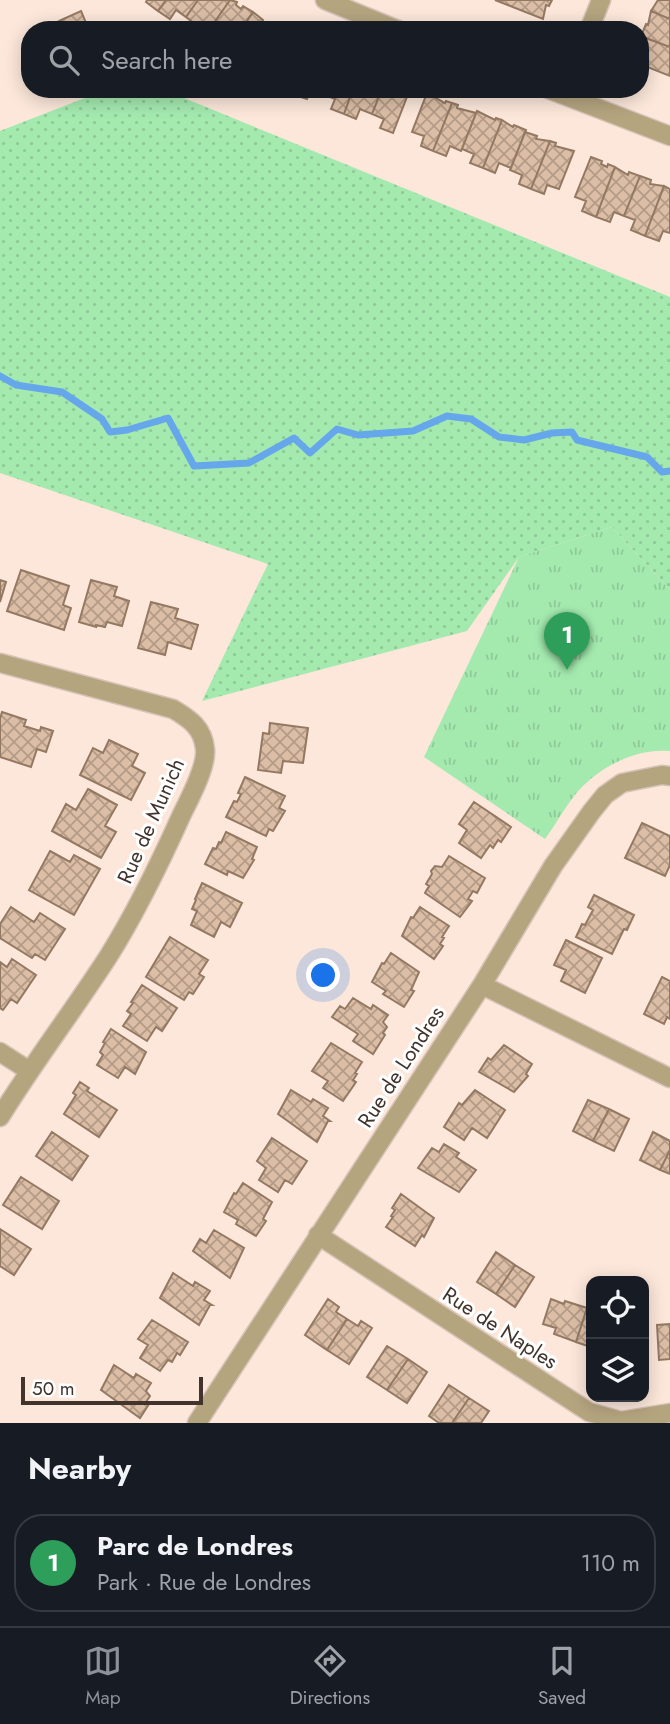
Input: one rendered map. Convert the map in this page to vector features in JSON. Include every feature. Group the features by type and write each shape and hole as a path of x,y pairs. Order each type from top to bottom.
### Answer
{"street":[{"path":"325,0 376,21"},
{"path":"593,21 601,0"},
{"path":"576,98 670,136"},
{"name":"Rue de Munich","path":"0,663 173,709 198,728 205,752 191,796 136,908 108,957 28,1070 0,1117"},
{"name":"Rue de Londres","path":"197,1423 482,985 553,866 605,795 622,783 662,775 670,776"},
{"path":"482,985 670,1078"},
{"path":"0,1052 28,1070"},
{"name":"Rue de Naples","path":"318,1235 589,1412 621,1421 670,1413"}],"green space":[{"path":"85,98 184,98 670,297 670,590 612,527 519,557 467,631 202,701 268,564 0,473 0,131"},
{"path":"612,527 670,590 670,751 633,755 589,780 575,795 545,839 424,757 519,557"}],"building":[{"path":"166,0 158,11 146,2"},
{"path":"166,0 198,0 186,17 176,10 170,19 158,11"},
{"path":"198,0 230,0 215,21 191,21 186,17"},
{"path":"230,0 237,2 236,5 241,9 243,6 253,12 247,21 215,21"},
{"path":"495,0 552,0 549,6 546,5 543,19"},
{"path":"658,0 670,0 670,19 651,11"},
{"path":"81,11 85,21 61,21"},
{"path":"651,11 670,19 670,47 649,39"},
{"path":"253,12 263,20 262,21 247,21"},
{"path":"649,39 670,47 670,76 649,68"},
{"path":"333,98 350,98 344,114 331,109 335,99"},
{"path":"350,98 378,98 372,114 360,109 356,119 344,114"},
{"path":"378,98 407,98 393,133 380,128 384,119 372,114"},
{"path":"425,98 452,103 433,151 421,146 424,136 412,132"},
{"path":"452,103 458,105 457,108 476,113 461,151 450,146 446,156 433,151"},
{"path":"477,111 495,120 502,120 483,168 470,163 474,154 462,149"},
{"path":"502,120 513,127 514,125 526,130 511,168 499,163 495,173 483,168"},
{"path":"525,132 537,136 536,139 550,141 531,189 519,184 522,175 510,170"},
{"path":"550,141 556,143 555,146 574,151 559,189 547,185 544,194 531,189"},
{"path":"591,157 602,161 601,164 607,167 608,164 615,167 596,217 582,211 586,201 575,197"},
{"path":"615,167 628,175 629,172 640,176 624,216 614,212 610,222 596,217"},
{"path":"640,176 651,180 650,184 664,186 645,236 631,230 635,220 624,216"},
{"path":"664,186 670,189 670,233 663,231 659,241 645,236"},
{"path":"21,570 69,586 63,605 71,608 64,630 7,611"},
{"path":"0,580 6,582 0,602"},
{"path":"91,580 117,587 114,596 129,601 122,626 107,622 105,627 96,627 79,622"},
{"path":"151,602 178,609 175,618 198,625 191,649 168,642 165,655 138,648"},
{"path":"2,712 26,720 24,726 40,731 41,727 53,731 46,752 37,749 31,767 0,757"},
{"path":"270,723 308,728 303,763 283,761 281,773 258,770 263,733 269,734"},
{"path":"109,740 138,754 132,766 145,773 131,800 80,775 93,748 103,753"},
{"path":"245,777 285,796 279,808 285,811 273,831 269,829 266,836 226,817 241,794 238,793"},
{"path":"88,789 117,805 105,826 116,832 101,858 52,831 66,804 76,810"},
{"path":"474,802 511,827 501,842 498,840 493,848 490,845 481,858 459,843 467,830 459,824"},
{"path":"642,823 670,836 670,865 665,876 625,858"},
{"path":"226,832 257,847 252,859 254,860 243,878 228,871 227,875 205,864"},
{"path":"50,851 70,862 74,855 100,869 74,915 29,890"},
{"path":"449,856 485,878 477,893 473,891 468,899 472,901 460,917 425,893 431,871 435,866 442,867"},
{"path":"202,883 242,903 230,927 221,922 214,937 191,925 197,911 192,909"},
{"path":"594,895 634,915 612,954 576,937 593,910 588,907"},
{"path":"11,907 34,922 40,913 65,929 45,960 35,954 32,958 0,938 0,924"},
{"path":"420,907 449,926 442,937 444,938 440,944 443,946 434,959 402,936 411,917 413,918"},
{"path":"170,937 208,960 199,974 204,977 193,994 189,992 184,1000 146,977"},
{"path":"566,940 602,958 585,993 561,981 566,970 554,965"},
{"path":"391,953 419,972 411,990 414,991 404,1007 383,994 386,991 372,982"},
{"path":"12,959 36,975 17,1003 11,999 3,1010 0,1008 0,962 7,967"},
{"path":"662,977 670,981 670,1019 667,1017 664,1024 644,1014"},
{"path":"142,985 177,1008 162,1031 156,1027 147,1041 123,1026 131,1014 127,1011 133,1003 131,1002"},
{"path":"353,998 371,1009 373,1005 388,1015 383,1022 387,1027 383,1033 385,1035 373,1054 353,1041 358,1034 332,1017 340,1006 345,1009"},
{"path":"111,1029 146,1052 135,1074 125,1067 118,1078 97,1065 103,1055 100,1052 105,1043 103,1042"},
{"path":"331,1043 362,1062 355,1073 357,1074 353,1080 356,1082 343,1101 323,1088 328,1081 312,1071"},
{"path":"504,1045 532,1064 526,1074 528,1076 514,1092 479,1072 488,1058 491,1060"},
{"path":"80,1082 89,1088 87,1091 117,1110 99,1137 64,1114 76,1095 73,1093"},
{"path":"291,1090 328,1108 323,1116 330,1121 317,1142 278,1114"},
{"path":"475,1090 505,1110 487,1138 472,1128 464,1140 444,1127 459,1103 462,1105"},
{"path":"588,1100 609,1109 593,1141 573,1131"},
{"path":"609,1109 629,1119 614,1151 593,1141"},
{"path":"52,1132 88,1156 72,1180 36,1156"},
{"path":"653,1132 670,1141 670,1150 660,1170 640,1160"},
{"path":"272,1138 307,1161 292,1184 285,1180 278,1192 259,1180 266,1168 257,1161"},
{"path":"444,1144 459,1153 456,1157 476,1170 459,1192 418,1168 432,1148 439,1152"},
{"path":"670,1150 670,1174 660,1170"},
{"path":"21,1177 59,1201 42,1229 3,1205"},
{"path":"243,1183 272,1202 263,1219 266,1221 256,1236 236,1224 238,1220 224,1212"},
{"path":"401,1194 434,1218 424,1237 422,1235 415,1246 386,1227 393,1217 391,1216 395,1210 392,1208"},
{"path":"0,1229 31,1249 14,1275 0,1266"},
{"path":"214,1230 244,1248 230,1278 193,1251 200,1239 206,1243"},
{"path":"496,1252 515,1265 496,1294 477,1282"},
{"path":"515,1265 534,1277 515,1307 496,1294"},
{"path":"173,1273 193,1286 195,1282 210,1291 204,1300 212,1305 199,1325 160,1298"},
{"path":"328,1299 339,1307 336,1312 347,1319 327,1350 305,1335"},
{"path":"551,1299 586,1308 576,1342 554,1334 556,1328 543,1324"},
{"path":"586,1311 586,1345 576,1342"},
{"path":"347,1319 358,1326 361,1321 372,1328 349,1364 327,1350"},
{"path":"152,1320 188,1342 180,1355 177,1353 172,1362 168,1360 160,1371 140,1358 148,1345 138,1339"},
{"path":"670,1324 670,1359 659,1360 657,1325"},
{"path":"387,1346 408,1359 387,1390 367,1377"},
{"path":"408,1359 427,1372 407,1403 387,1390"},
{"path":"114,1365 134,1378 136,1374 151,1383 146,1391 150,1396 146,1402 149,1404 140,1418 101,1390"},
{"path":"449,1385 469,1398 452,1423 439,1423 429,1416"},
{"path":"469,1398 489,1411 481,1423 452,1423"}],"waterway":[{"path":"0,376 16,385 62,392 102,419 110,432 168,418 194,466 249,463 294,438 310,453 337,429 358,435 413,431 447,416 471,419 499,437 524,440 552,433 572,432 577,440 647,457 662,472 670,471"}],"place":[{"name":"Parc de Londres","path":"567,670"}]}
